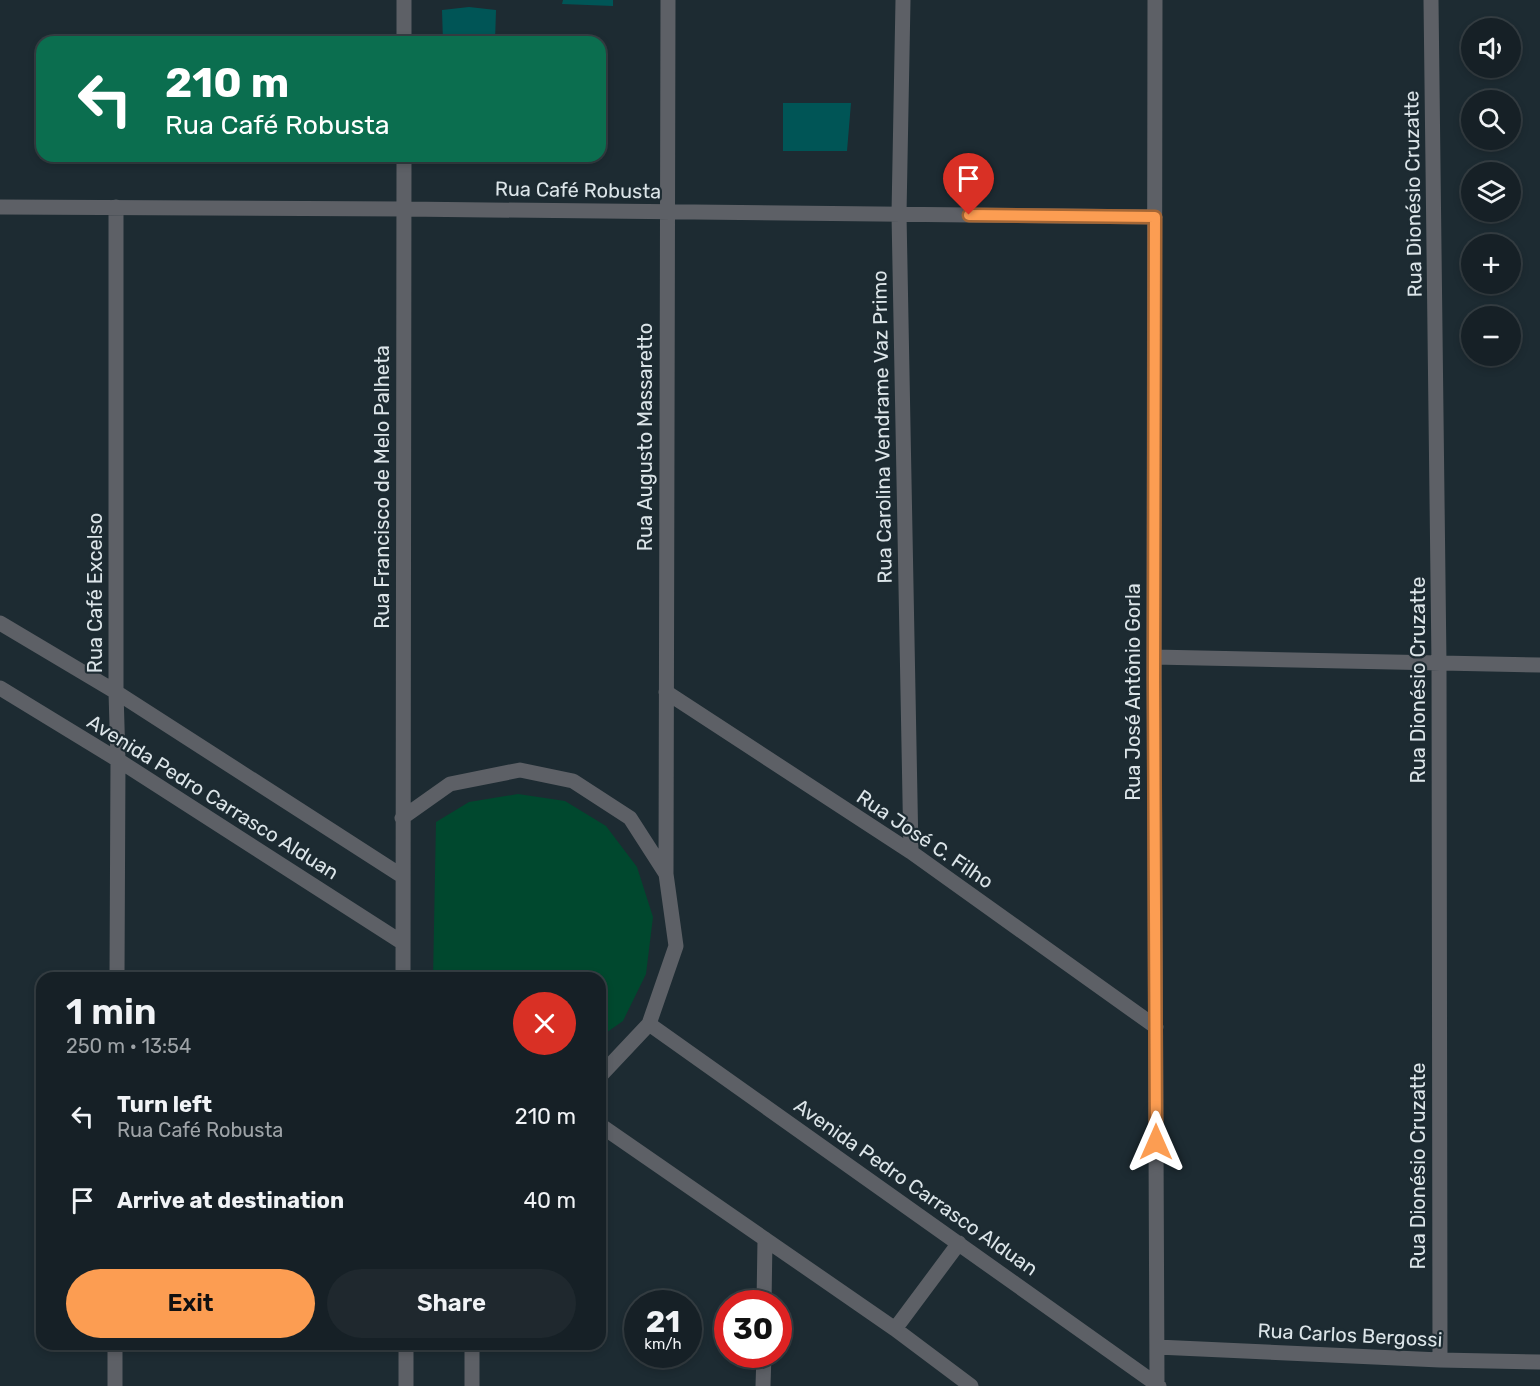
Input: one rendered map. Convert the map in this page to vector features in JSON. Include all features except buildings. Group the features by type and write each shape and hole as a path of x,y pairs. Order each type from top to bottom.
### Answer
{"street":[{"path":"404,0 404,36"},
{"name":"Rua Augusto Massaretto","path":"649,1024 676,946 666,874 668,0"},
{"name":"Rua Carolina Vendrame Vaz Primo","path":"903,0 899,214 911,852"},
{"name":"Rua José Antônio Gorla","path":"1155,0 1154,657 1158,1385"},
{"name":"Rua Dionésio Cruzatte","path":"1431,0 1439,663 1440,1360"},
{"name":"Rua Francisco de Melo Palheta","path":"403,972 404,162"},
{"name":"Rua Café Robusta","path":"0,207 404,208 1155,217"},
{"name":"Rua Café Excelso","path":"116,207 117,972"},
{"name":"Avenida Pedro Carrasco Alduan","path":"0,623 116,692 402,876"},
{"path":"1154,657 1540,665"},
{"name":"Avenida Pedro Carrasco Alduan","path":"0,688 118,760 403,943"},
{"name":"Rua José C. Filho","path":"666,692 911,852 1156,1027"},
{"path":"402,818 450,784 520,770 573,781 630,818 666,874"},
{"path":"606,1070 649,1024"},
{"name":"Avenida Pedro Carrasco Alduan","path":"649,1024 1158,1385"},
{"path":"606,1129 895,1329 971,1386"},
{"path":"764,1290 765,1239"},
{"path":"895,1329 959,1243"},
{"name":"Rua Carlos Bergossi","path":"1157,1347 1440,1360 1540,1362"},
{"path":"115,1386 116,1350"},
{"path":"406,1350 406,1386"},
{"path":"472,1350 472,1386"},
{"path":"764,1368 764,1386"}],"green space":[{"path":"518,794 565,801 606,826 637,867 653,917 646,974 623,1021 606,1033 606,972 433,972 436,822 469,802"}],"route":[{"path":"969,215 1155,217 1156,1142"}]}
